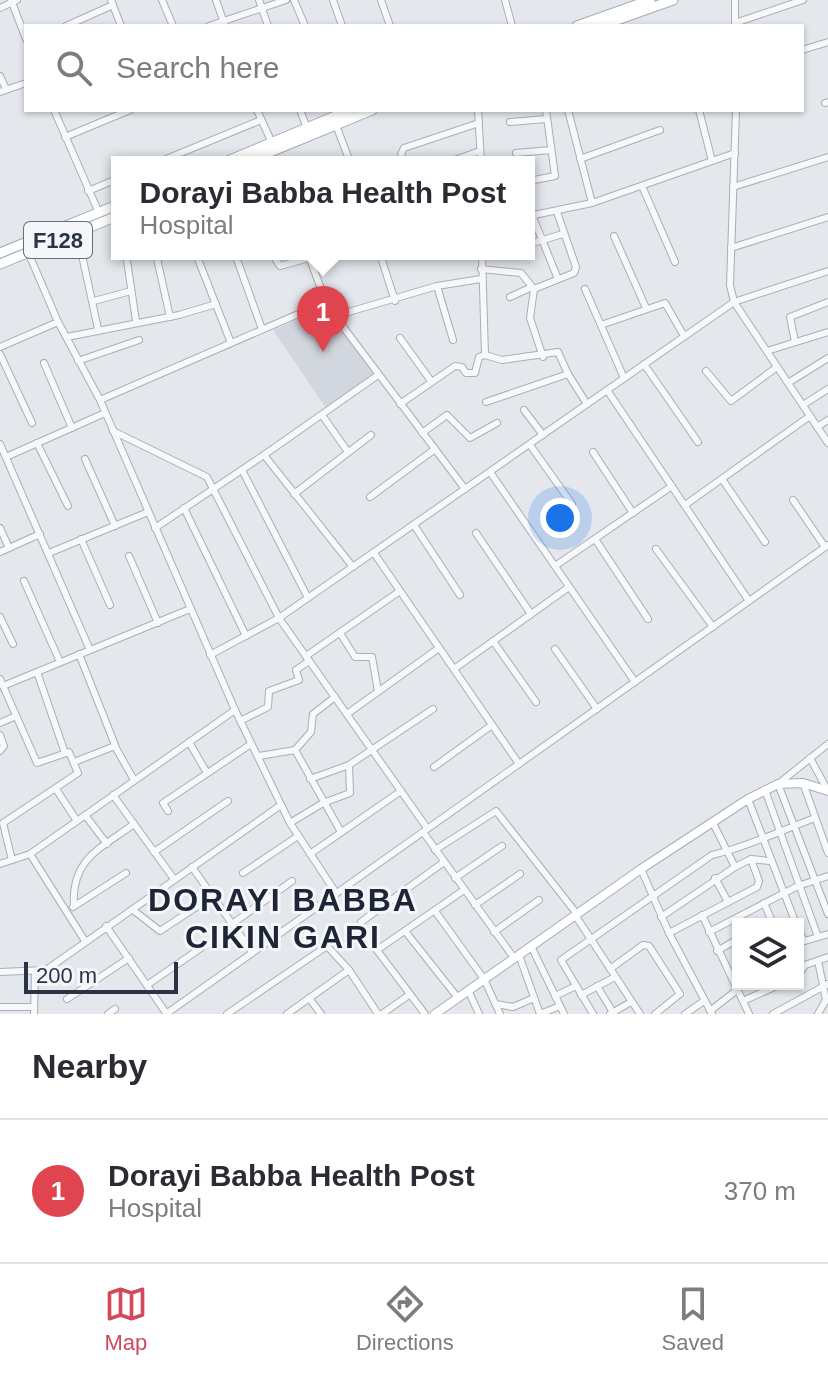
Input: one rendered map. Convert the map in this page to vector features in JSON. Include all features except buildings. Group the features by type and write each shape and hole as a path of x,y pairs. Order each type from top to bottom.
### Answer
{"main road":[{"path":"604,24 650,0"},
{"path":"584,24 673,0"},
{"path":"270,153 307,128 341,112"},
{"path":"270,153 367,112"},
{"name":"F128","path":"0,253 111,208"},
{"name":"F128","path":"0,264 111,218"}],"street":[{"path":"162,0 172,24"},
{"path":"216,0 224,23 286,0"},
{"path":"259,0 267,24"},
{"path":"294,0 304,24"},
{"path":"333,0 341,24"},
{"path":"381,0 389,24"},
{"path":"505,0 511,24"},
{"path":"735,0 735,24 803,0"},
{"path":"0,8 13,1 24,33"},
{"path":"70,24 112,2 120,24"},
{"path":"804,49 828,42"},
{"path":"0,76 3,90 24,84"},
{"path":"55,112 99,213"},
{"path":"65,137 125,112"},
{"path":"258,112 270,153"},
{"path":"301,112 307,128"},
{"path":"478,112 480,156"},
{"path":"535,180 554,178 546,112"},
{"path":"568,112 592,203"},
{"path":"700,112 712,161"},
{"path":"736,112 730,285 734,302 828,443"},
{"path":"510,122 547,119"},
{"path":"174,156 261,120"},
{"path":"402,156 404,148 479,123"},
{"path":"336,125 348,156"},
{"path":"580,159 660,130"},
{"path":"516,153 551,150"},
{"path":"466,156 480,151"},
{"path":"535,215 592,203 735,153"},
{"path":"733,187 828,157"},
{"path":"88,191 111,181"},
{"path":"642,186 675,262"},
{"path":"510,297 575,270 557,212"},
{"path":"731,248 828,217"},
{"path":"535,226 558,279"},
{"path":"77,232 98,329"},
{"path":"535,242 563,234"},
{"path":"614,236 646,308"},
{"path":"28,252 58,322 100,400 251,744 290,823 336,893"},
{"path":"127,260 136,321"},
{"path":"157,260 170,317"},
{"path":"198,260 231,343"},
{"path":"237,260 262,329"},
{"path":"276,260 280,266 297,260"},
{"path":"310,260 326,302 335,316 465,489"},
{"path":"382,260 395,301"},
{"path":"482,260 485,355"},
{"path":"481,269 521,273 533,288 530,318 543,357"},
{"path":"210,655 279,618 734,302 828,271"},
{"path":"335,316 395,301 437,286 481,279"},
{"path":"437,286 453,340"},
{"path":"585,289 624,378"},
{"path":"94,301 131,291"},
{"path":"100,400 326,302"},
{"path":"795,342 790,317 828,302"},
{"path":"601,325 661,303 670,306 684,336"},
{"path":"67,337 136,321 170,317 216,304"},
{"path":"0,347 58,322"},
{"path":"767,351 828,332"},
{"path":"400,338 431,381"},
{"path":"78,361 139,340"},
{"path":"400,404 455,366 466,373 475,373 479,357 485,355 502,360 543,357 558,352 587,404"},
{"path":"0,354 32,423"},
{"path":"788,383 828,358"},
{"path":"44,363 72,428"},
{"path":"644,364 698,442"},
{"path":"706,371 731,401 777,367"},
{"path":"486,402 568,374"},
{"path":"155,528 378,375"},
{"path":"803,405 828,389"},
{"path":"607,390 749,601"},
{"path":"524,410 543,435"},
{"path":"6,457 105,413"},
{"path":"322,415 348,452"},
{"path":"422,433 447,415 470,438 497,423"},
{"path":"685,505 810,416"},
{"path":"817,427 828,420"},
{"path":"113,431 207,477 279,618 401,791 435,850 494,932 516,956 540,1014 560,1006"},
{"path":"294,494 371,435"},
{"path":"37,443 68,506"},
{"path":"0,444 90,650"},
{"path":"530,445 572,504"},
{"path":"370,497 435,449"},
{"path":"593,452 633,513"},
{"path":"264,455 353,567"},
{"path":"85,459 115,526"},
{"path":"242,470 308,598"},
{"path":"490,472 635,682"},
{"path":"722,479 765,542"},
{"path":"555,566 672,486"},
{"path":"106,926 166,1014 826,546 793,500"},
{"path":"184,508 246,636"},
{"path":"49,553 148,512"},
{"path":"414,525 460,595"},
{"path":"0,528 9,548"},
{"path":"476,533 531,614"},
{"path":"0,552 40,534"},
{"path":"81,539 110,605"},
{"path":"595,539 648,619"},
{"path":"656,549 713,627"},
{"path":"374,553 519,764"},
{"path":"129,556 158,623"},
{"path":"24,581 60,662"},
{"path":"454,669 569,587"},
{"path":"240,721 268,707 269,691 299,680 296,670 308,658 400,591"},
{"path":"12,860 2,819 78,773 70,753 37,763 2,683 37,672 190,609"},
{"path":"0,617 13,644"},
{"path":"340,633 355,657 372,657 378,691"},
{"path":"493,641 536,702"},
{"path":"347,714 439,648"},
{"path":"555,649 597,709"},
{"path":"79,654 115,746 134,780"},
{"path":"37,672 65,753"},
{"path":"259,756 295,750 311,732 313,714 335,697"},
{"path":"310,779 349,765 433,709"},
{"path":"0,864 30,854 235,710"},
{"path":"0,723 16,716"},
{"path":"434,767 492,725"},
{"path":"0,735 4,746 0,751"},
{"path":"189,742 207,773"},
{"path":"168,811 163,803 251,744"},
{"path":"74,762 115,746"},
{"path":"436,1014 641,869 748,799 778,784 827,748"},
{"path":"295,750 341,832"},
{"path":"810,758 828,791"},
{"path":"290,823 323,803 350,793 349,765"},
{"path":"778,784 803,783 828,791"},
{"path":"803,783 828,853"},
{"path":"778,784 828,914"},
{"path":"56,789 77,821"},
{"path":"765,790 818,937"},
{"path":"310,854 401,791"},
{"path":"113,795 174,879"},
{"path":"748,799 793,918"},
{"path":"154,852 228,801"},
{"path":"0,972 46,970 281,805"},
{"path":"435,850 496,811 576,914 640,1014"},
{"path":"85,815 107,844"},
{"path":"593,1014 561,960 712,855 815,818"},
{"path":"713,823 735,867"},
{"path":"74,906 72,887 82,863 134,824"},
{"path":"819,830 828,827"},
{"path":"243,873 298,836"},
{"path":"455,878 502,846"},
{"path":"30,854 85,941"},
{"path":"661,917 735,867 751,859 770,861"},
{"path":"669,933 759,885 751,859"},
{"path":"425,1014 361,929 361,922 444,862"},
{"path":"192,867 252,952"},
{"path":"641,869 661,917 711,1012 732,989"},
{"path":"67,912 126,873"},
{"path":"475,905 520,874"},
{"path":"735,918 798,886 828,876"},
{"path":"715,878 728,902"},
{"path":"232,924 292,881"},
{"path":"377,950 464,890"},
{"path":"133,910 160,931 213,896"},
{"path":"494,932 539,900"},
{"path":"764,903 770,918"},
{"path":"435,911 484,979 500,1014"},
{"path":"702,915 732,978"},
{"path":"709,932 732,920"},
{"path":"405,931 458,998"},
{"path":"804,941 828,934"},
{"path":"717,951 732,942"},
{"path":"610,969 643,945 649,946 680,992 655,1014"},
{"path":"232,1013 327,946 349,970 380,1014 409,995"},
{"path":"531,946 564,1014"},
{"path":"147,985 201,948"},
{"path":"804,964 828,957"},
{"path":"67,999 129,958"},
{"path":"818,961 827,998 818,1014"},
{"path":"287,1014 349,970"},
{"path":"0,1007 34,1010 35,972"},
{"path":"581,995 615,977"},
{"path":"773,1014 782,1012 826,985"},
{"path":"555,996 576,986"},
{"path":"597,986 612,1013 631,1002"},
{"path":"468,990 479,1014"},
{"path":"738,990 747,1013"},
{"path":"743,1001 768,990"},
{"path":"309,998 321,1014"},
{"path":"495,1004 513,1007 534,998"},
{"path":"685,1014 704,1001"},
{"path":"667,1004 674,1014"},
{"path":"108,1014 115,1009"}],"shaded area":[{"path":"324,308 374,374 326,408 273,330"}],"place":[{"name":"Dorayi Babba Health Post","path":"323,352"}],"district":[{"name":"DORAYI BABBA CIKIN GARI","path":"283,918"}]}
